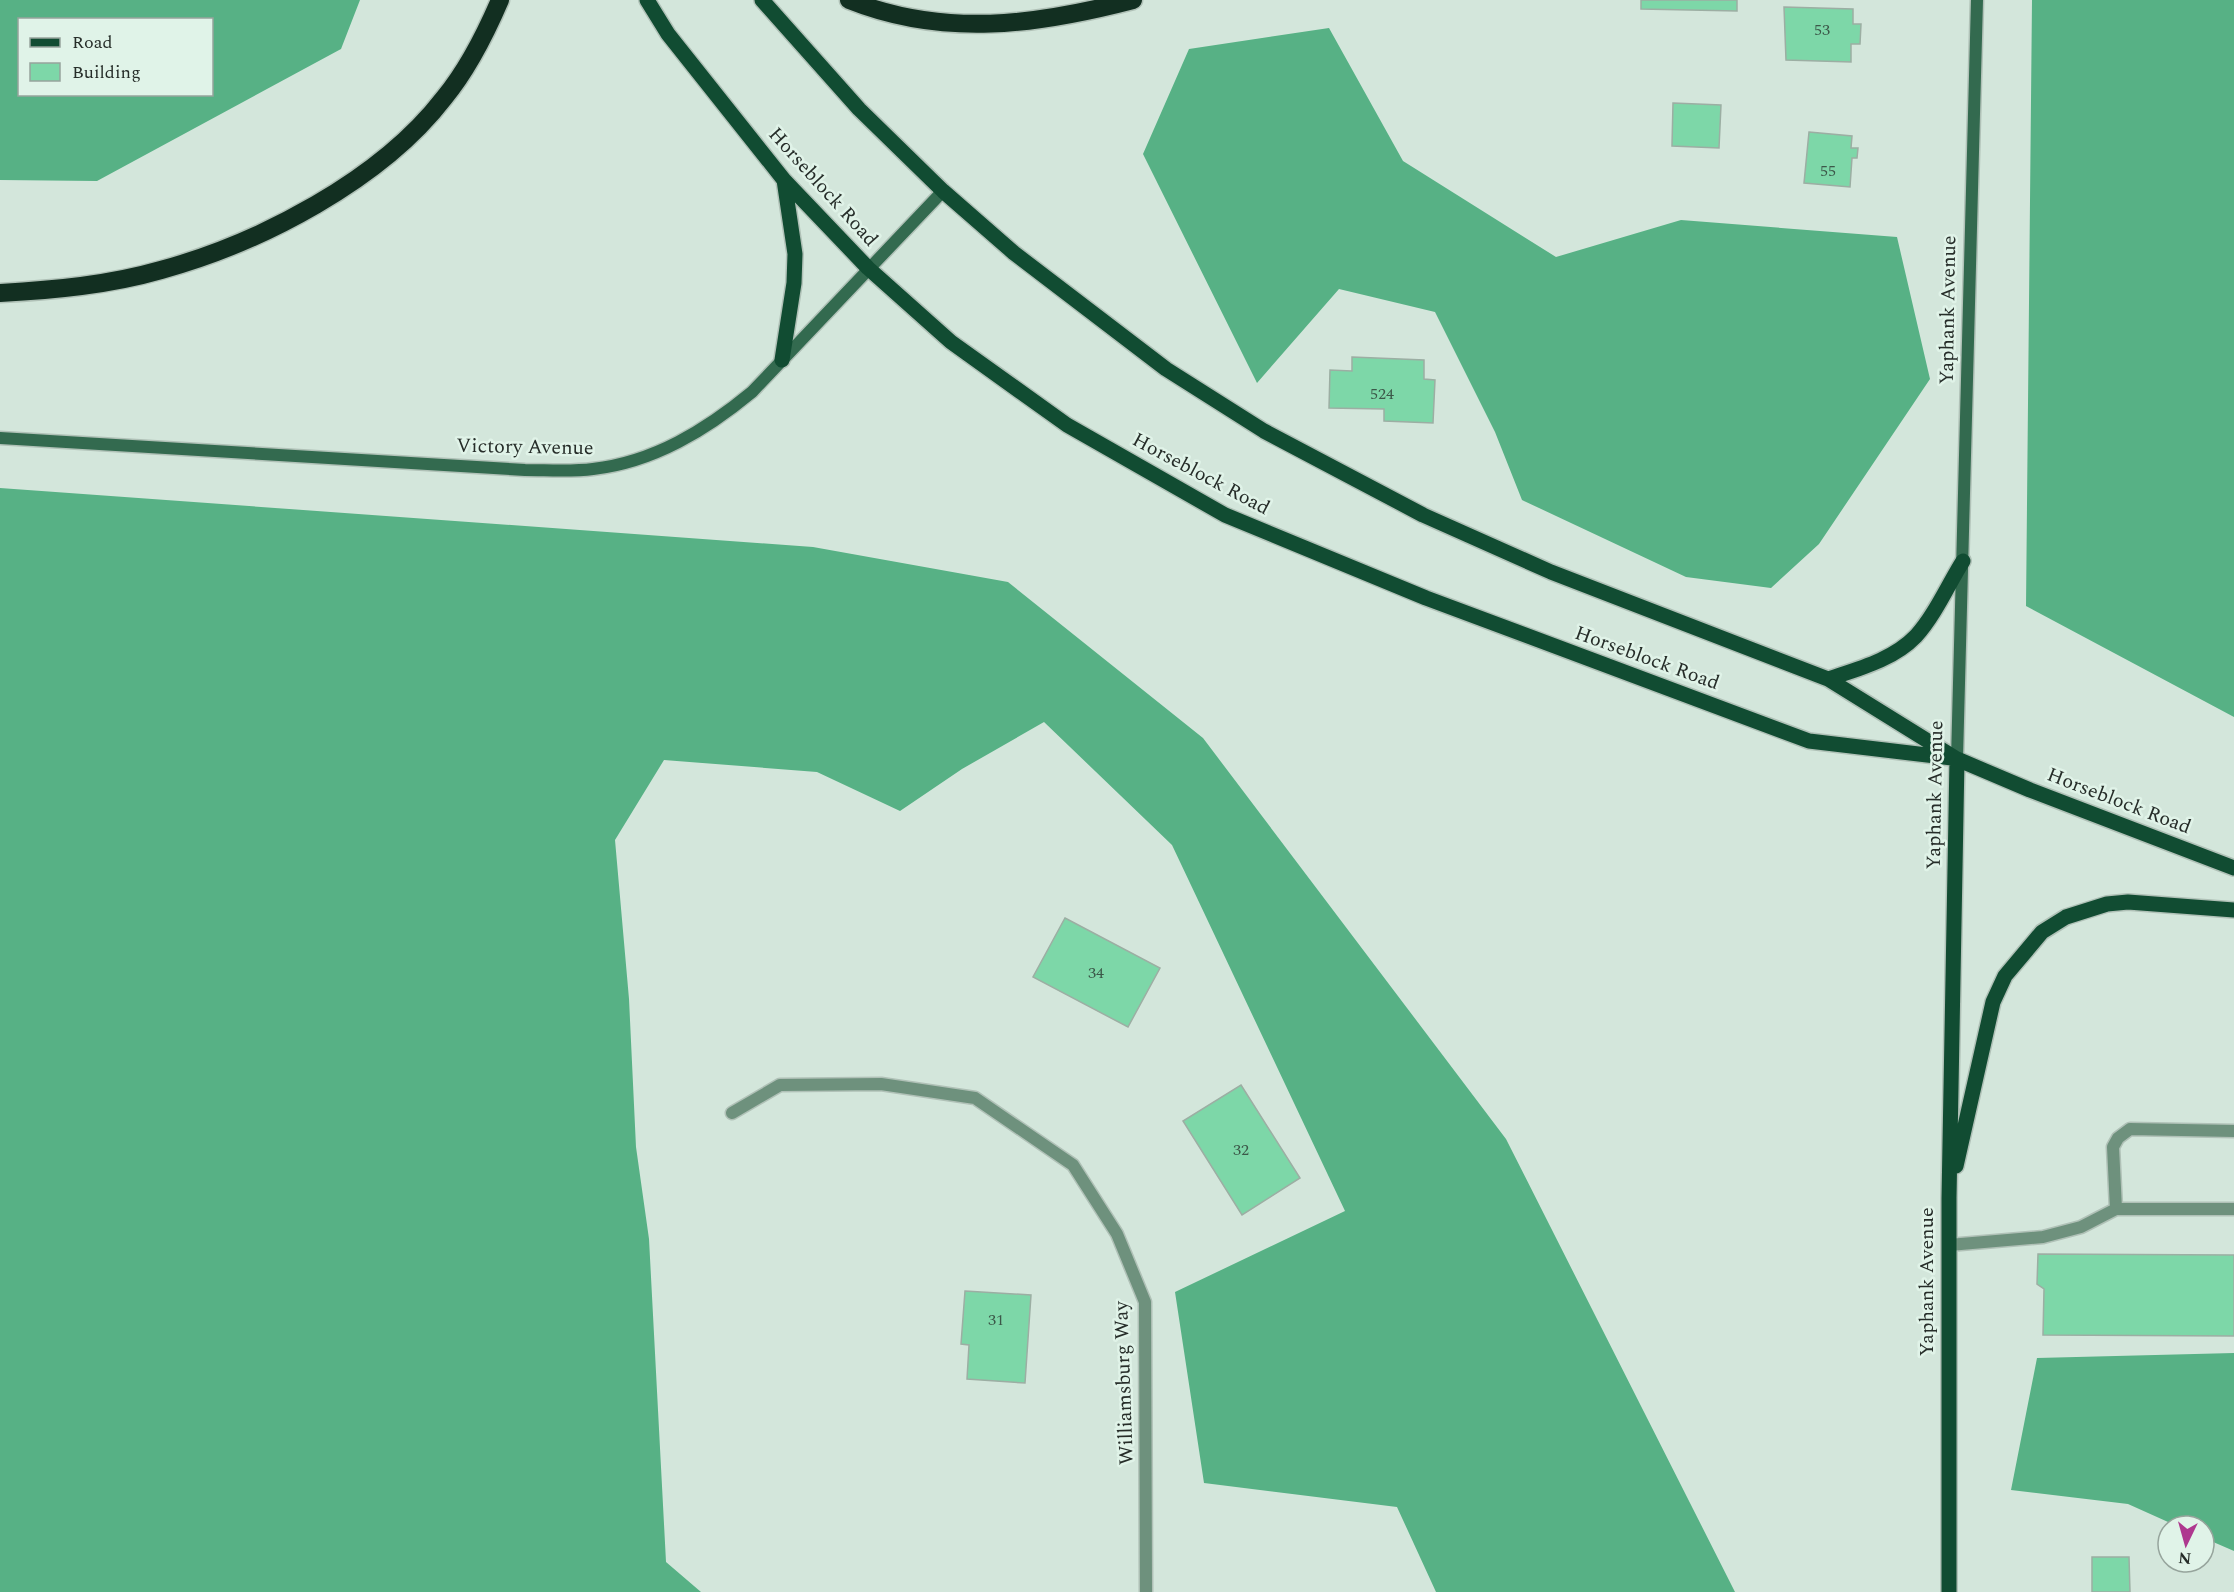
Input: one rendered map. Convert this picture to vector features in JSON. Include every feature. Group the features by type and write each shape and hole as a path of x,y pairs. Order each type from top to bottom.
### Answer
{"highway":[{"path":"0,293 110,282 162,270 259,234 307,209 385,157 416,130 444,99 465,69 500,0"},
{"path":"849,0 877,11 914,20 955,25 996,25 1038,22 1133,0"}],"main road":[{"name":"Horseblock Road","path":"647,0 668,34 784,180 868,268 951,342 1067,425 1225,515 1426,598 1809,741 1957,759"},
{"name":"Horseblock Road","path":"762,0 859,109 943,191 1023,260 1166,369 1305,453 1423,515 1551,572 1828,679 1957,759 2030,790 2234,868"},
{"path":"782,360 794,283 795,254 784,180"},
{"path":"1828,679 1886,657 1915,637 1926,624 1963,561"},
{"name":"Yaphank Avenue","path":"1949,1592 1949,1198 1957,759"},
{"path":"1949,1198 1993,1002 2005,976 2042,932 2066,917 2107,904 2128,902 2234,910"}],"street":[{"name":"Yaphank Avenue","path":"1957,759 1977,0"},
{"name":"Victory Avenue","path":"0,438 525,470 594,469 627,462 689,438 722,417 752,392 943,191"},
{"name":"Williamsburg Way","path":"732,1113 780,1085 881,1084 975,1098 1073,1166 1117,1234 1145,1302 1146,1592"},
{"path":"2116,1209 2113,1147 2118,1138 2130,1129 2234,1131"},
{"path":"1949,1245 2043,1237 2081,1227 2116,1209 2234,1209"}],"green space":[{"path":"0,0 360,0 341,49 97,181 0,180"},
{"path":"2032,0 2234,0 2234,717 2026,606"},
{"path":"1329,28 1403,161 1556,257 1681,220 1897,237 1930,379 1819,544 1771,588 1686,577 1522,500 1495,432 1435,312 1339,289 1257,383 1143,154 1189,49"},
{"path":"0,488 813,547 1008,582 1203,738 1506,1139 1735,1592 1436,1592 1397,1507 1204,1483 1175,1292 1345,1211 1172,845 1044,722 962,769 900,811 817,772 664,760 615,840 629,999 636,1147 649,1239 666,1562 701,1592 0,1592"},
{"path":"2234,1353 2234,1551 2216,1543 2216,1514 2156,1514 2156,1517 2128,1504 2011,1490 2037,1358"}],"building":[{"path":"1641,0 1737,0 1737,11 1641,9"},
{"path":"1784,7 1853,9 1853,24 1861,24 1860,44 1851,44 1851,62 1786,60"},
{"path":"1673,103 1721,105 1719,148 1672,146"},
{"path":"1809,132 1852,136 1851,148 1858,148 1857,158 1852,158 1850,187 1804,183"},
{"path":"1352,357 1424,360 1424,379 1435,380 1433,423 1384,421 1384,409 1329,408 1330,370 1352,371"},
{"path":"1065,918 1160,968 1128,1027 1033,977"},
{"path":"1241,1085 1300,1178 1242,1215 1183,1121"},
{"path":"2038,1254 2234,1255 2234,1336 2043,1335 2044,1289 2037,1284"},
{"path":"965,1291 1031,1295 1025,1383 967,1379 969,1345 961,1344"},
{"path":"2092,1557 2129,1557 2130,1592 2092,1592"}]}
